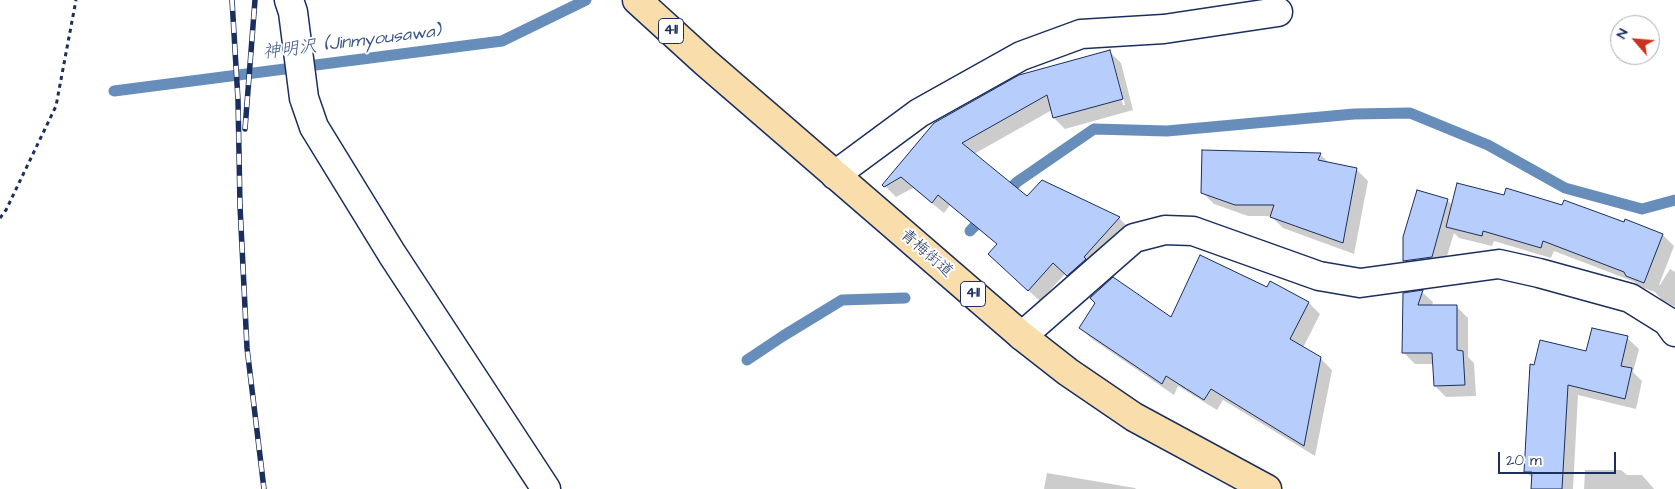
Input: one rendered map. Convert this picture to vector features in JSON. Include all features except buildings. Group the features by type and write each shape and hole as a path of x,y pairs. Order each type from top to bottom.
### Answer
{"highway":[{"name":"青梅街道","path":"636,0 834,175 1022,336 1068,372 1134,417 1267,489"}],"street":[{"path":"291,6 304,98 314,127 392,254 546,489"},
{"path":"834,175 919,113 1021,56 1081,34 1164,29 1278,12"},
{"path":"1022,336 1134,238 1165,230 1193,231 1320,276 1360,283 1499,264 1539,272 1630,298 1666,321 1675,332"}],"path":[{"path":"0,218 6,210 56,106 76,0"}],"waterway":[{"name":"神明沢 (Jinmyousawa)","path":"114,91 502,41 586,0"},
{"path":"1004,195 1017,182 1094,129 1167,131 1354,114 1410,113 1488,145 1565,188 1642,209 1675,200"},
{"path":"970,231 986,214"},
{"path":"747,360 842,300 905,298"}],"railway":[{"path":"232,0 238,100 240,206 247,348 264,489"},
{"path":"245,129 255,0"}]}
